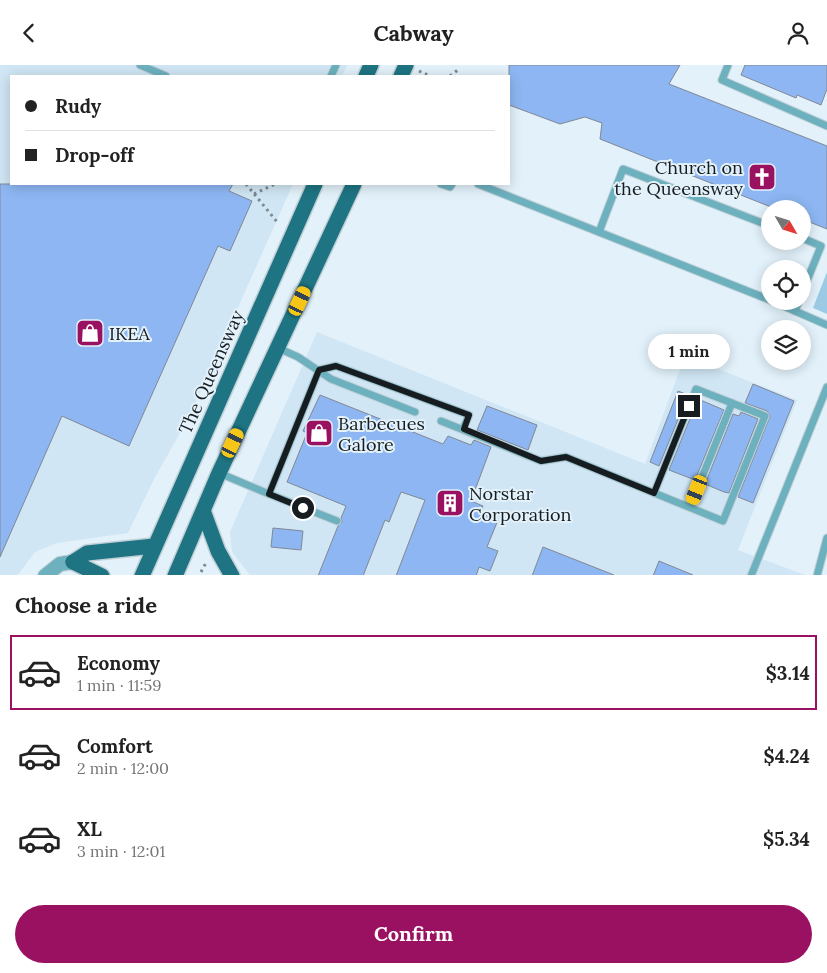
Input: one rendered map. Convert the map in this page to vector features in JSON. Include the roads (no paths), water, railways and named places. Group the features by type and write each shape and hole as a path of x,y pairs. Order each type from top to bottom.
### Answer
{"main road":[{"name":"The Queensway","path":"142,575 315,185"},
{"path":"175,575 204,513 219,473 354,185"},
{"path":"204,513 218,551 232,575"},
{"path":"73,562 87,553 154,546"},
{"path":"73,562 102,575"}],"street":[{"path":"45,575 60,565 73,562"}],"lane":[{"path":"140,65 164,75"},
{"path":"728,65 722,80 827,126"},
{"path":"599,232 623,169 761,223"},
{"path":"481,185 761,297"},
{"path":"811,242 824,247 811,274"},
{"path":"795,311 827,325"},
{"path":"278,348 298,357 331,379 415,412"},
{"path":"319,370 336,366 469,415 464,429"},
{"path":"269,494 319,370"},
{"path":"751,575 827,387"},
{"path":"441,421 541,461 566,457 654,493 690,507 723,521 766,416 696,389 654,493"},
{"path":"690,507 732,403"},
{"path":"219,473 337,521"},
{"path":"816,575 827,538"}],"place":[{"name":"Church on the Queensway","path":"762,177"},
{"name":"IKEA","path":"90,333"},
{"name":"Barbecues Galore","path":"319,433"},
{"name":"Norstar Corporation","path":"450,503"}]}
